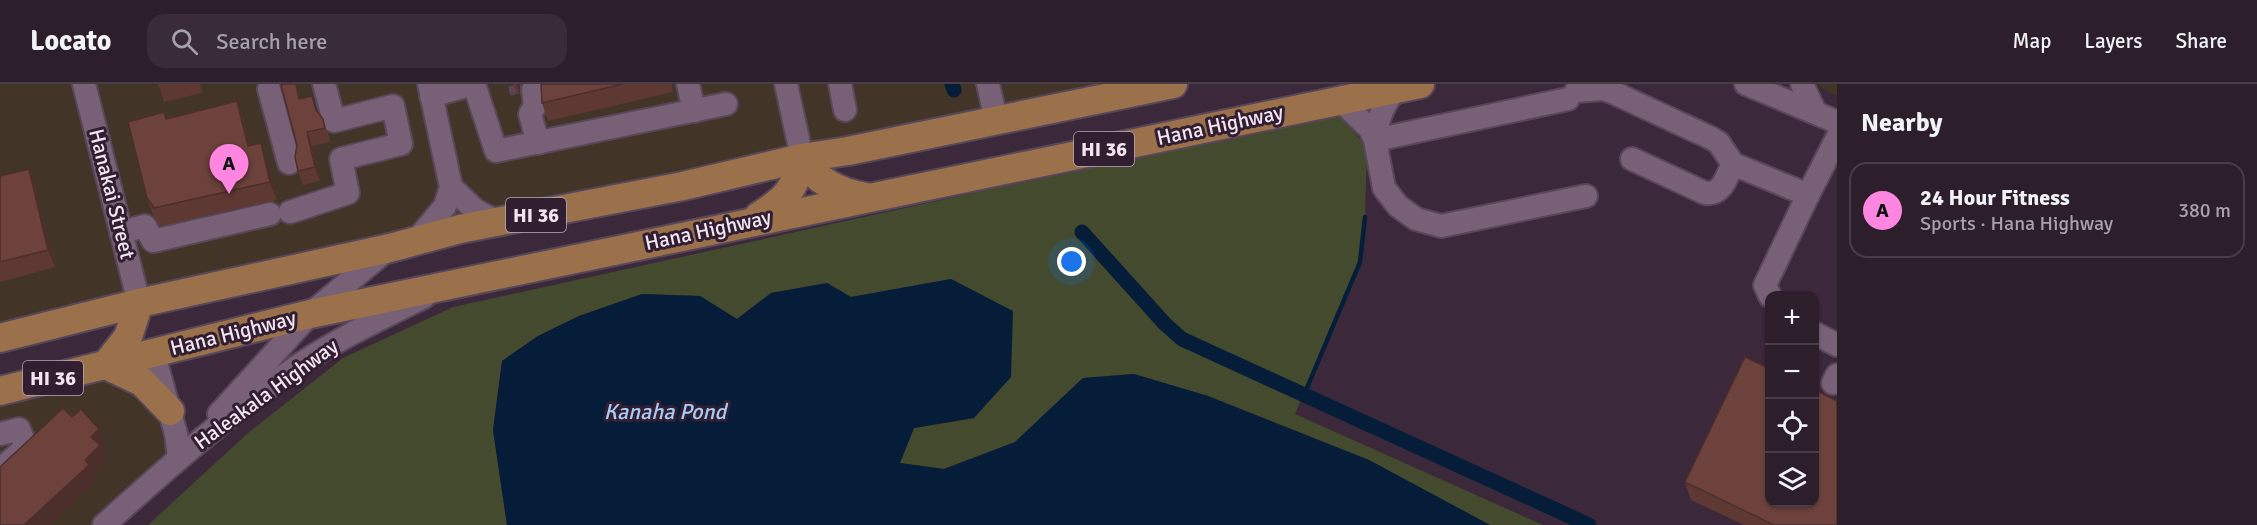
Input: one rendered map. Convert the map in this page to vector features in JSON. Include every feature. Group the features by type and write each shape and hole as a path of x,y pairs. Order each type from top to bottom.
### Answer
{"main road":[{"name":"HI 36","path":"0,338 139,303 498,222 683,186 802,158 848,151 1173,84"},
{"name":"Hana Highway","path":"0,392 310,314 868,198 1334,92 1408,87"},
{"name":"HI 36","path":"802,158 807,167 825,182 845,192 868,198"},
{"name":"HI 36","path":"746,222 770,209 790,191 797,180 802,158"},
{"path":"139,303 153,352"},
{"path":"139,303 128,337 106,364 142,382 170,411"}],"street":[{"name":"Hanakai Street","path":"84,84 139,303"},
{"path":"121,232 145,226 153,241 280,213 348,193 334,121 324,84"},
{"path":"498,222 476,210 451,187 430,90 474,84 496,151 726,104"},
{"path":"688,84 694,111"},
{"path":"786,84 802,158"},
{"path":"840,84 845,110"},
{"path":"988,84 996,120"},
{"path":"1746,84 1837,122"},
{"path":"1802,84 1815,112"},
{"path":"275,86 289,164"},
{"path":"1375,140 1382,110 1388,98 1408,87"},
{"path":"1375,140 1602,89 1711,138 1719,143 1733,164 1808,195"},
{"path":"527,91 535,106 530,114 538,143"},
{"path":"1334,92 1370,129 1375,140 1384,189 1398,206 1416,219 1441,226 1586,196"},
{"path":"334,121 393,106 401,144 341,159"},
{"path":"1768,291 1765,285 1837,138"},
{"path":"1632,159 1705,193 1713,194 1719,191 1733,164"},
{"name":"Haleakala Highway","path":"179,457 310,314 403,244 445,206 451,187"},
{"name":"Haleakala Highway","path":"104,525 179,457 298,366 346,336 450,284"},
{"path":"1819,335 1837,345"},
{"path":"153,352 170,411 179,457"},
{"path":"0,434 19,429 26,447 0,470"}],"shaded area":[{"path":"0,84 1186,84 0,338"},
{"path":"1818,84 1837,84 1837,96 1823,89"},
{"path":"153,352 178,443 104,525 0,525 0,391"}],"green space":[{"path":"1339,113 1367,148 1365,217 1360,262 1295,414 1543,525 1490,525 1369,460 1208,396 1134,374 1083,378 1015,442 944,469 900,463 914,428 974,418 951,279 851,297 827,283 771,293 737,319 700,296 642,294 579,316 538,336 502,361 493,430 507,525 148,525 248,433 343,358 453,307"}],"water":[{"name":"Kanaha Pond","path":"951,279 1013,311 1011,377 974,418 914,428 900,463 944,469 1015,442 1083,378 1134,374 1208,396 1369,460 1490,525 507,525 493,430 502,361 538,336 579,316 642,294 700,296 737,319 771,293 827,283 851,297"}],"building":[{"path":"296,84 299,99 312,96 316,110 323,119 325,128 307,132 315,167 298,171 295,157 297,145 281,85"},
{"path":"541,84 623,84 542,103"},
{"path":"237,101 248,146 261,143 270,182 154,208 147,198 128,122 164,112 166,119"},
{"path":"29,169 48,250 0,262 0,176"},
{"path":"1745,357 1765,367 1765,507 1819,507 1819,392 1837,401 1837,525 1774,525 1685,482"},
{"path":"63,408 72,417 81,409 99,429 91,437 100,445 85,460 89,465 24,525 0,525 0,467"}],"waterway":[{"path":"952,84 954,90"},
{"path":"1304,395 1360,262 1365,217"},
{"path":"1082,232 1165,324 1182,339 1589,525"}],"tunnel":[{"path":"519,84 521,93"}],"place":[{"name":"24 Hour Fitness","path":"229,194"}]}
